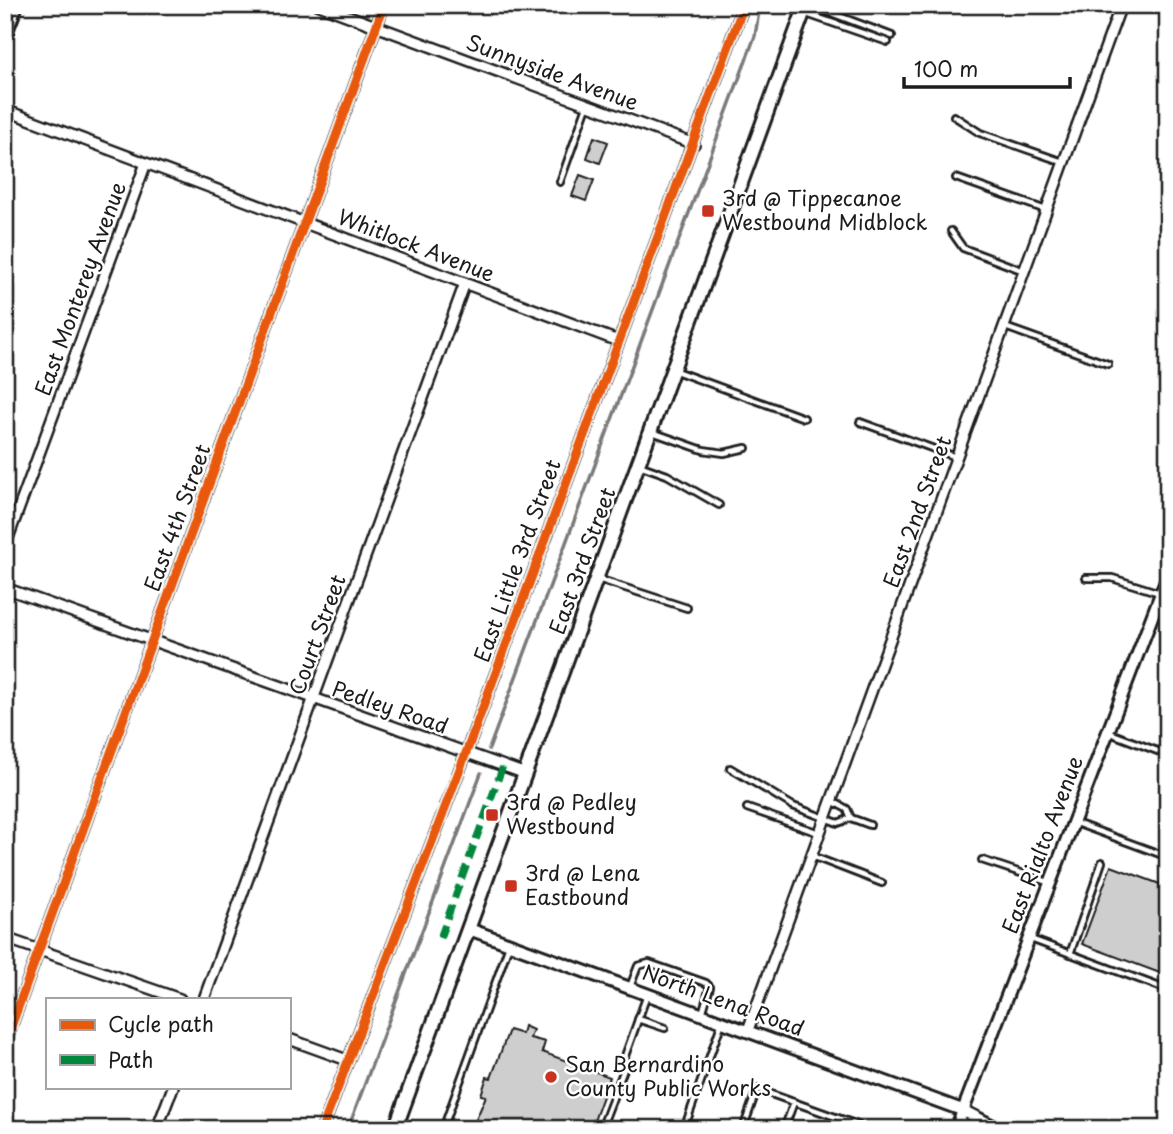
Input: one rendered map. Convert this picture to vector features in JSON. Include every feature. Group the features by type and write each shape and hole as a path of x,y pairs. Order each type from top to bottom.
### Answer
{"main road":[{"name":"East 3rd Street","path":"395,1129 806,8"}],"street":[{"path":"5,36 17,5"},
{"name":"Sunnyside Avenue","path":"319,5 694,144"},
{"name":"East 4th Street","path":"5,1043 384,5"},
{"name":"East Little 3rd Street","path":"322,1129 466,753 744,5"},
{"name":"East 2nd Street","path":"748,1031 1121,5"},
{"name":"Whitlock Avenue","path":"5,110 618,341"},
{"name":"East Monterey Avenue","path":"5,546 146,163"},
{"name":"Court Street","path":"205,998 465,283"},
{"name":"East Rialto Avenue","path":"956,1129 1168,575"},
{"name":"Pedley Road","path":"5,588 526,774"},
{"name":"North Lena Road","path":"469,929 962,1111 999,1129"},
{"path":"5,938 177,998"},
{"path":"290,1039 347,1060"},
{"path":"157,1129 173,1088"}],"lane":[{"path":"806,8 892,36"},
{"path":"806,8 888,43"},
{"path":"561,182 587,105"},
{"path":"954,116 980,133 1064,163"},
{"path":"956,178 1047,210"},
{"path":"951,231 963,248 1024,271"},
{"path":"1004,327 1108,364"},
{"path":"673,370 804,418"},
{"path":"860,422 957,457"},
{"path":"651,431 703,450 724,453 746,448"},
{"path":"638,465 667,475 719,505"},
{"path":"1086,578 1112,578 1161,593"},
{"path":"597,579 687,608"},
{"path":"1108,732 1168,755"},
{"path":"730,768 793,806 838,823 851,818 870,825"},
{"path":"831,801 847,809 851,818"},
{"path":"747,808 819,834"},
{"path":"1073,822 1168,857"},
{"path":"811,856 882,883"},
{"path":"982,860 1049,883"},
{"path":"1070,954 1102,862"},
{"path":"1028,938 1168,990"},
{"path":"443,1129 510,944"},
{"path":"629,988 638,966 649,963 706,983 710,987 702,1014"},
{"path":"601,1129 626,1064 625,1056 647,994"},
{"path":"638,1019 665,1028"},
{"path":"684,1129 723,1021"},
{"path":"743,1129 757,1089 869,1129"},
{"path":"784,1129 794,1102"}],"building":[{"path":"594,137 608,142 600,163 587,158"},
{"path":"580,175 594,180 586,201 572,196"},
{"path":"1111,866 1168,887 1168,976 1082,944"},
{"name":"San Bernardino County Public Works","path":"524,1026 533,1030 530,1038 545,1042 542,1052 610,1077 591,1129 472,1129 486,1096 481,1095 487,1077 491,1078 509,1030 522,1034"}],"waterway":[{"path":"489,749 755,36 760,5"},
{"path":"348,1129 481,773"}],"marked path":[{"path":"440,938 503,766"}],"cycle path":[{"path":"5,1043 384,5"},
{"path":"322,1129 466,753 744,5"}],"place":[{"name":"3rd @ Tippecanoe Westbound Midblock","path":"708,211"},
{"name":"3rd @ Pedley Westbound","path":"492,815"},
{"name":"3rd @ Lena Eastbound","path":"511,886"},
{"name":"San Bernardino County Public Works","path":"551,1077"}]}
